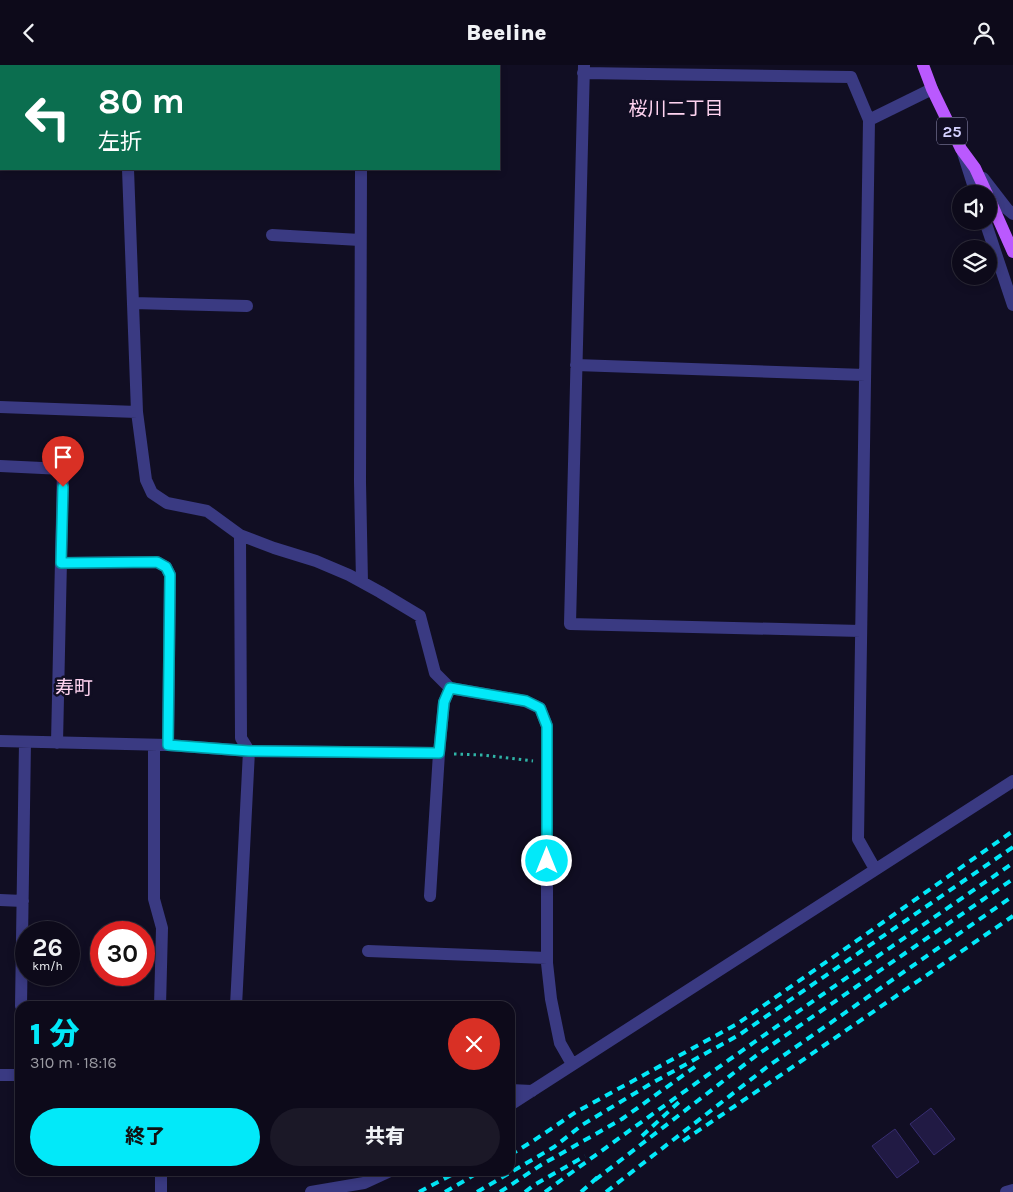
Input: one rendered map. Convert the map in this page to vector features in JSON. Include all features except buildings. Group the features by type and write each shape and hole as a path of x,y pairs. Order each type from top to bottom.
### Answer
{"main road":[{"name":"25","path":"924,65 932,89 961,149 975,168 983,185"},
{"path":"997,217 1013,252"}],"street":[{"path":"861,631 570,624 584,69 851,77 869,120 858,839 875,869"},
{"path":"869,120 932,89"},
{"path":"961,149 973,185"},
{"path":"975,168 1013,214"},
{"path":"128,170 137,412 146,480 152,493 167,503 208,511 240,535 316,561 349,575 420,616 435,673 450,688 526,701 540,708 547,726 547,958 551,999 560,1043 572,1064"},
{"path":"360,170 360,482 362,581"},
{"path":"988,230 1013,305"},
{"path":"272,235 360,240"},
{"path":"133,303 247,306"},
{"path":"576,365 865,375"},
{"path":"0,407 137,412"},
{"path":"0,466 63,469 57,743"},
{"path":"236,1001 249,751 241,738 240,535"},
{"path":"61,563 157,562 166,567 170,575 168,745"},
{"path":"430,896 439,753 444,702 450,688"},
{"path":"0,741 168,745 249,751 439,753"},
{"path":"21,1001 25,742"},
{"path":"154,745 154,899 162,928 160,1001"},
{"path":"515,1102 1013,781"},
{"path":"0,900 23,901"},
{"path":"368,951 547,958"},
{"path":"0,1075 15,1075"},
{"path":"515,1090 533,1091"},
{"path":"161,1176 161,1192"},
{"path":"311,1192 364,1183 379,1176"},
{"path":"1006,1192 1013,1189"}],"path":[{"path":"439,753 525,759 547,763"}],"railway":[{"path":"515,1152 576,1112 737,1024 1013,831"},
{"path":"515,1170 554,1147 582,1125 652,1083 739,1035 1013,847"},
{"path":"545,1192 719,1067 1013,863"},
{"path":"595,1180 757,1055 1013,879"},
{"path":"606,1192 767,1067 1013,896"},
{"path":"683,1141 1013,916"},
{"path":"500,1192 541,1165 622,1119 699,1064"},
{"path":"642,1136 679,1102"},
{"path":"525,1192 585,1156"},
{"path":"581,1192 600,1175"},
{"path":"419,1192 449,1176"},
{"path":"445,1192 472,1176"},
{"path":"477,1192 504,1176"}],"district":[{"name":"桜川二丁目","path":"676,109"},
{"name":"寿町","path":"74,688"}],"route":[{"path":"63,487 61,563 157,562 166,567 170,575 168,745 249,751 439,753 444,702 450,688 526,701 540,708 547,726 547,861"}]}
